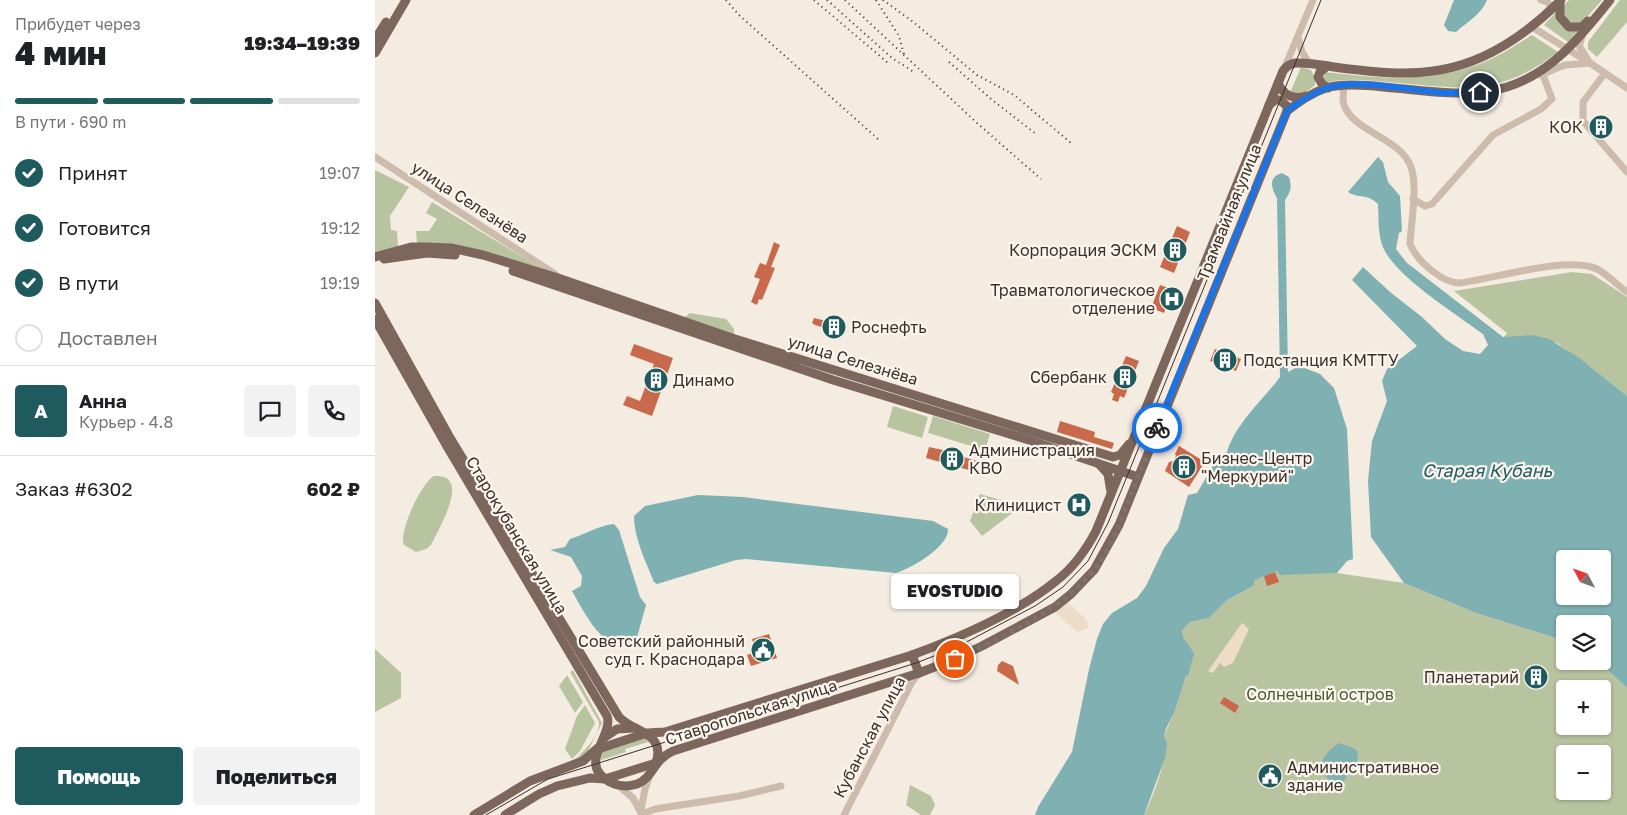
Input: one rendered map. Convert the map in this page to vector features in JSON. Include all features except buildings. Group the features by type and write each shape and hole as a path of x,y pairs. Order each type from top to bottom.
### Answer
{"main road":[{"path":"375,40 399,0"},
{"path":"375,53 406,0"},
{"path":"1283,71 1292,64 1309,63 1378,72 1415,73 1442,70 1479,58 1511,41 1532,27 1560,1"},
{"path":"1560,1 1560,17 1569,27 1582,27 1607,3"},
{"path":"1278,83 1283,92 1290,97 1301,98 1328,88 1343,86 1368,85 1447,93 1480,92 1507,87 1551,64 1569,49 1607,3"},
{"path":"1327,66 1320,72 1318,77 1322,84 1328,88"},
{"name":"Трамвайная улица","path":"1077,560 1097,530 1283,71"},
{"path":"1269,105 1275,100 1280,100 1287,106 1287,111 1309,96"},
{"name":"Трамвайная улица","path":"1094,570 1113,538 1287,111"},
{"name":"улица Селезнёва","path":"375,257 411,247 442,247 483,255 537,268 558,278 743,342 1113,457 1123,451 1133,438"},
{"name":"улица Селезнёва","path":"375,261 411,254 456,255 483,261 833,380 1137,477"},
{"name":"Старокубанская улица","path":"375,303 449,436 619,717 643,731"},
{"name":"Старокубанская улица","path":"375,319 458,465 607,716 608,725 597,749"},
{"path":"1098,463 1108,474 1111,495"},
{"name":"Ставропольская улица","path":"474,815 530,781 583,761 597,749 603,738 610,732 625,727 643,731 665,732 913,655 951,641 1028,600 1056,582 1077,560"},
{"name":"Ставропольская улица","path":"651,773 656,763 673,751 919,673 973,651 1055,607 1094,570"},
{"path":"913,655 919,673"},
{"path":"643,731 656,746 658,752 656,763 605,779 597,764 597,749 643,731"},
{"path":"505,815 539,794 557,786 590,778 605,779 616,784 628,786 638,784 651,773"}],"street":[{"name":"Трамвайная улица","path":"1283,71 1313,0"},
{"path":"1541,0 1547,2 1553,8"},
{"path":"1532,27 1627,88"},
{"path":"1583,34 1579,46 1590,63"},
{"path":"1298,37 1301,49 1309,63"},
{"path":"1525,79 1543,75 1565,65 1590,63"},
{"path":"1605,73 1583,102 1583,121 1627,172"},
{"path":"1413,199 1425,206 1432,204 1493,135 1541,109 1552,99 1543,75"},
{"path":"1343,86 1343,102 1359,123 1399,148 1406,155 1412,168 1414,181 1410,244 1413,252 1436,273 1453,283 1556,266 1575,265 1597,269 1627,292"},
{"path":"375,157 386,165"},
{"path":"375,161 386,165"},
{"name":"улица Селезнёва","path":"386,165 537,268"},
{"path":"558,278 564,288"},
{"name":"Кубанская улица","path":"844,815 908,690 919,673"},
{"path":"642,813 645,789 651,773"},
{"path":"616,784 633,798 642,813"},
{"path":"642,813 655,809 739,796 781,786"}],"green space":[{"path":"1569,0 1602,0 1581,24 1574,24 1563,16 1563,6"},
{"path":"1620,0 1627,0 1627,22 1597,57 1588,49 1588,42"},
{"path":"1556,12 1579,29 1568,42 1544,25"},
{"path":"1532,35 1558,52 1515,78 1495,84 1455,87 1362,80 1339,80 1324,83 1324,72 1404,78 1423,77 1462,70 1495,57"},
{"path":"1301,67 1311,70 1315,78 1315,85 1304,94 1290,93"},
{"path":"375,170 409,187 390,216 391,230 397,231 398,247 375,253"},
{"path":"432,202 537,266 538,270 464,248 449,245 417,244 416,231 429,231 437,219 426,213"},
{"path":"1572,272 1592,274 1627,297 1627,396 1557,343 1504,337 1507,333 1454,291"},
{"path":"690,313 726,319 734,329 734,333 732,336 685,320 685,317"},
{"path":"893,406 928,417 922,438 887,427"},
{"path":"933,416 990,434 985,450 928,433"},
{"path":"434,476 445,477 451,483 450,504 431,545 426,549 416,552 404,545 404,530 412,508 423,487"},
{"path":"980,494 1015,504 1019,508 982,536 970,521"},
{"name":"Солнечный остров","path":"1277,571 1337,573 1404,583 1476,613 1556,638 1556,670 1608,670 1627,688 1627,815 1144,815 1160,776 1165,754 1164,736 1174,713 1184,639 1182,631 1190,622 1209,618 1227,600 1253,586 1254,580"},
{"path":"375,649 401,673 401,698 375,712"},
{"path":"573,670 602,723 597,733 599,722 570,672"},
{"path":"567,675 583,702 575,713 559,686"},
{"path":"585,705 595,723 580,751 572,759 565,749 577,716"},
{"path":"597,733 587,753 574,761"},
{"path":"642,736 648,742 625,749 626,752 601,760 602,752"},
{"path":"910,785 931,796 935,805 930,815 921,815 906,805"}],"shaded area":[{"path":"1068,603 1087,620 1088,628 1077,632 1055,612"},
{"path":"1242,623 1249,629 1233,663 1224,667 1220,663 1213,673 1208,671"}],"water":[{"path":"1454,0 1487,0 1478,14 1456,32 1448,31 1444,25"},
{"name":"Старая Кубань","path":"1378,157 1383,162 1388,182 1400,196 1402,231 1399,233 1396,249 1407,263 1503,337 1532,335 1549,339 1578,357 1627,396 1627,688 1608,670 1611,670 1611,615 1556,615 1556,638 1476,613 1404,583 1371,537 1368,481 1372,441 1387,401 1382,381 1387,369 1417,346 1352,280 1363,267 1445,339 1463,351 1480,354 1488,345 1483,334 1417,286 1394,264 1381,242 1378,204 1370,198 1348,192"},
{"path":"1282,173 1289,177 1291,186 1285,200 1288,372 1299,366 1320,374 1334,388 1347,429 1353,559 1347,561 1337,573 1280,575 1277,571 1255,580 1253,586 1227,600 1209,618 1190,622 1182,631 1184,639 1194,653 1188,676 1186,675 1174,713 1166,729 1164,736 1167,744 1165,758 1144,815 1035,815 1072,752 1089,669 1103,624 1112,613 1137,598 1146,586 1164,548 1178,529 1188,495 1197,493 1218,457 1227,452 1231,441 1243,422 1280,377 1277,198 1272,183 1274,177"},
{"path":"698,495 743,497 933,521 948,529 947,536 936,550 928,556 911,567 896,573 746,559 736,560 657,584 654,582 641,550 634,516 645,506"},
{"path":"614,524 619,530 640,597 646,605 636,641 626,645 616,645 608,641 593,626 572,591 581,586 582,576 571,557 550,550 565,547 570,539 603,526"},
{"path":"1339,743 1358,752 1357,762 1342,783 1328,779 1320,769 1326,754"}],"tram line":[{"path":"486,815 548,779 916,663 957,647 1035,606 1063,587 1088,561 1108,523 1321,0"}],"railway":[{"path":"726,0 739,15 878,139"},
{"path":"814,0 888,63"},
{"path":"827,0 892,58 914,72"},
{"path":"845,0 977,123 1041,179"},
{"path":"876,0 899,36 904,55"},
{"path":"883,0 912,21 977,75 1014,95 1071,143"},
{"path":"949,62 991,99 1036,134"}],"way so far":[{"path":"955,659 1055,607 1071,594 1094,570 1106,552 1119,525 1157,428"}],"place":[{"name":"КОК","path":"1601,127"},
{"name":"Корпорация ЭСКМ","path":"1175,250"},
{"name":"Травматологическое отделение","path":"1172,299"},
{"name":"Роснефть","path":"834,327"},
{"name":"Подстанция КМТТУ","path":"1225,360"},
{"name":"Сбербанк","path":"1125,377"},
{"name":"Динамо","path":"656,380"},
{"name":"Администрация КВО","path":"952,459"},
{"name":"Бизнес-Центр \"Меркурий\"","path":"1184,467"},
{"name":"Клиницист","path":"1079,505"},
{"name":"Советский районный суд г. Краснодара","path":"763,650"},
{"name":"EVOSTUDIO","path":"955,659"},
{"name":"Планетарий","path":"1536,677"},
{"name":"Административное здание","path":"1270,776"}],"route":[{"path":"1157,428 1287,111 1309,96 1328,88 1343,86 1368,85 1447,93 1480,92"}]}
